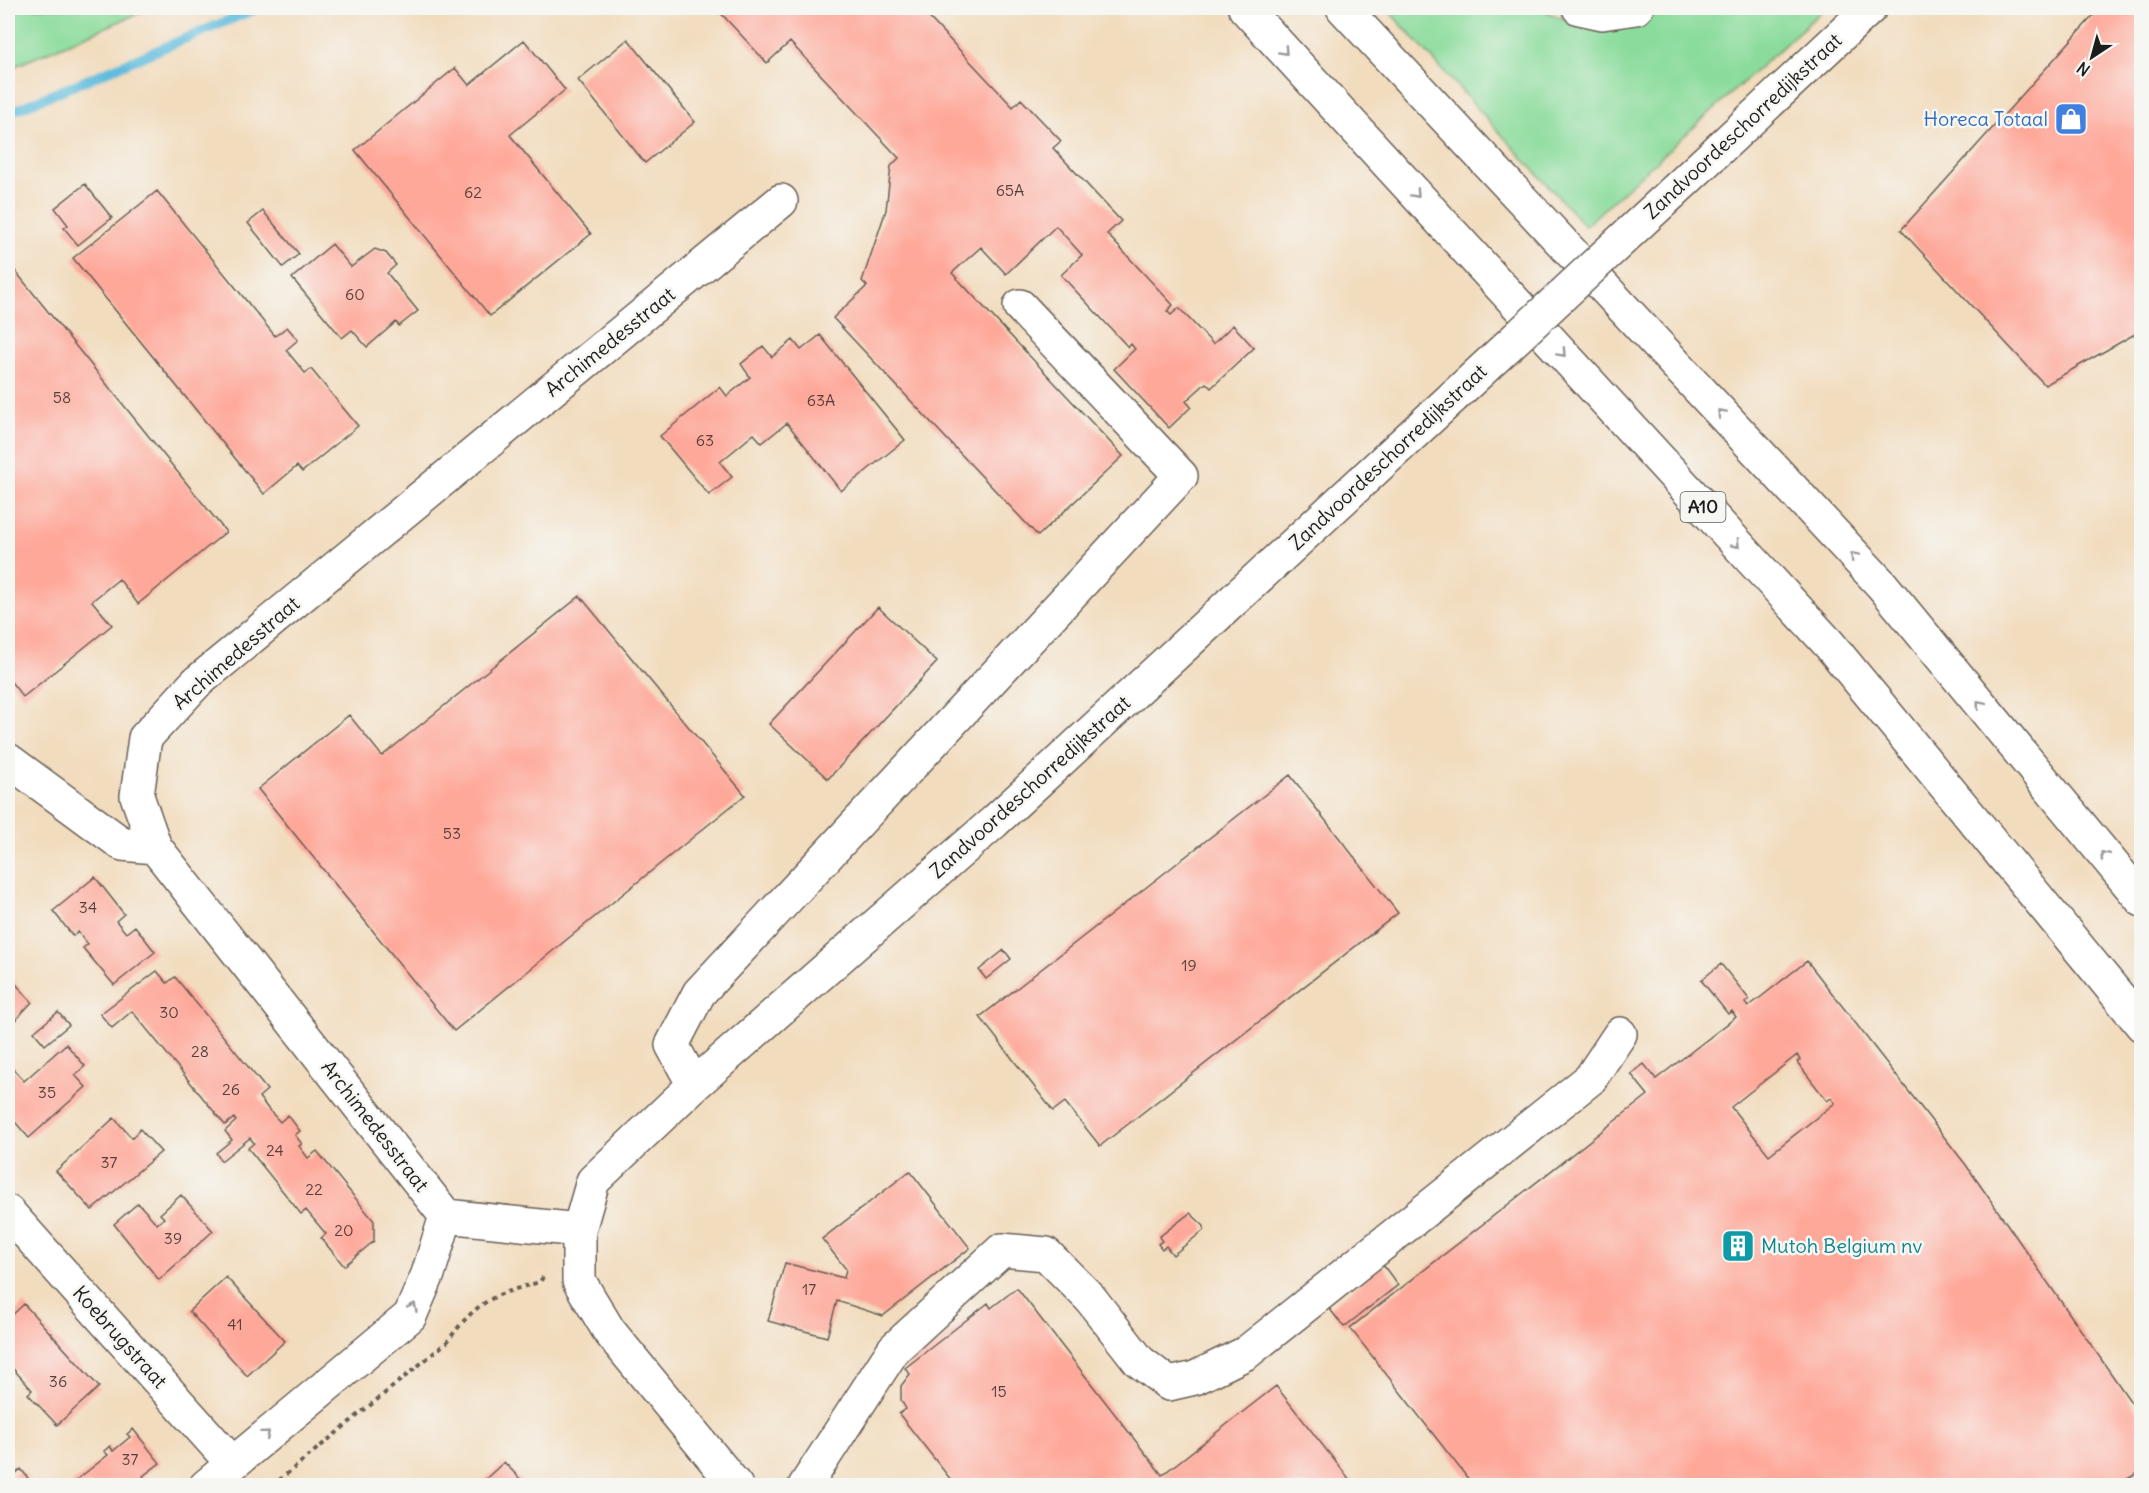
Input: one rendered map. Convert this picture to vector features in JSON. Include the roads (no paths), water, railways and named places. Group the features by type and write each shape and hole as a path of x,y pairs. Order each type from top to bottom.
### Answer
{"main road":[{"name":"A10","path":"1245,8 1829,645 2142,1025"},
{"path":"1343,8 1882,585 2142,900"},
{"path":"1579,8 1602,13 1636,8"},
{"name":"Zandvoordeschorredijkstraat","path":"579,1230 593,1181 694,1085 994,822 1870,8"},
{"name":"Archimedesstraat","path":"446,1216 155,847 137,796 145,738 195,683 781,201"},
{"path":"694,1085 672,1045 699,993 1181,476 1020,306"},
{"path":"8,760 122,844 155,847"},
{"path":"805,1485 894,1349 1002,1250 1046,1254 1090,1298 1139,1361 1169,1384 1195,1378 1246,1353 1590,1079 1620,1034"},
{"name":"Koebrugstraat","path":"8,1212 232,1463"},
{"path":"206,1485 410,1316 428,1274 446,1216 579,1230 579,1281 609,1331 736,1485"}],"waterway":[{"path":"8,113 258,8"}],"place":[{"name":"Horeca Totaal","path":"2071,119"},
{"name":"Mutoh Belgium nv","path":"1738,1246"}]}
